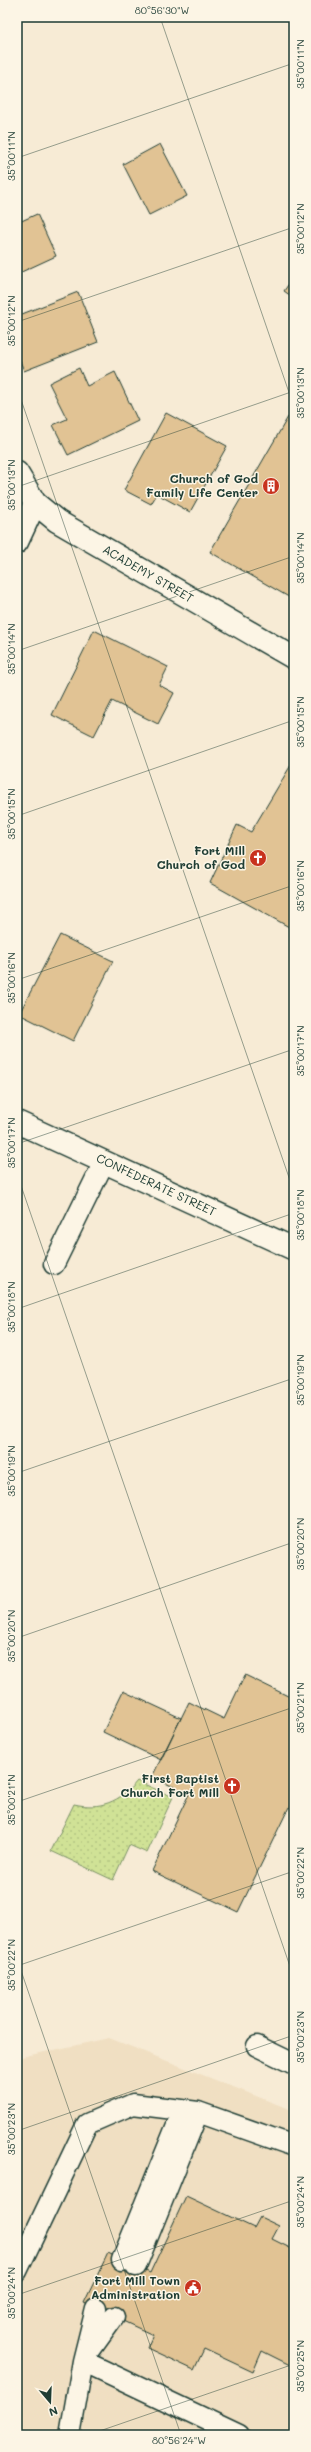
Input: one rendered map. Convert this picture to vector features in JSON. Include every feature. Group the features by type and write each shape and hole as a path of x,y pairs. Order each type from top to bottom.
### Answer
{"street":[{"name":"ACADEMY STREET","path":"17,473 34,503 57,521 294,658"},
{"path":"17,542 34,503"},
{"name":"CONFEDERATE STREET","path":"17,1122 294,1249"}],"lane":[{"path":"54,1264 104,1162"},
{"path":"257,2046 294,2064"},
{"path":"17,2271 87,2124 134,2104 190,2111 294,2146"},
{"path":"129,2263 190,2111"},
{"path":"70,2435 83,2361 105,2313"},
{"path":"83,2361 239,2435"}],"shaded area":[{"path":"109,2038 294,2111 294,2435 17,2435 17,2058"}],"green space":[{"path":"137,1781 173,1797 147,1853 129,1845 113,1880 51,1851 74,1804 92,1806 109,1803 124,1794"}],"building":[{"path":"160,144 187,196 149,215 123,164"},
{"path":"37,214 56,256 17,274 17,223"},
{"path":"294,276 294,298 284,291"},
{"path":"78,292 98,342 24,371 17,353 17,316"},
{"path":"79,368 87,386 115,372 138,421 68,455 53,425 67,419 49,383"},
{"path":"166,413 227,446 190,512 157,494 151,504 124,490"},
{"name":"Church of God Family Life Center","path":"288,417 294,421 294,600 210,552"},
{"path":"94,630 168,667 159,685 174,693 158,724 112,701 94,736 52,715"},
{"name":"Fort Mill Church of God","path":"294,760 294,919 289,927 210,883 237,825 251,832"},
{"path":"60,935 113,961 73,1041 19,1014"},
{"name":"First Baptist Church Fort Mill","path":"245,1675 294,1699 294,1810 289,1807 238,1912 152,1871 189,1794 152,1777 189,1702 224,1719"},
{"path":"123,1691 181,1718 161,1760 103,1732"},
{"name":"Fort Mill Town Administration","path":"186,2196 254,2228 260,2217 279,2226 272,2239 294,2250 294,2367 262,2351 253,2372 204,2349 194,2370 147,2348 153,2335 84,2303 108,2253 150,2273"}],"place":[{"name":"Church of God Family Life Center","path":"271,486"},
{"name":"Fort Mill Church of God","path":"258,858"},
{"name":"First Baptist Church Fort Mill","path":"232,1786"},
{"name":"Fort Mill Town Administration","path":"193,2288"}]}
